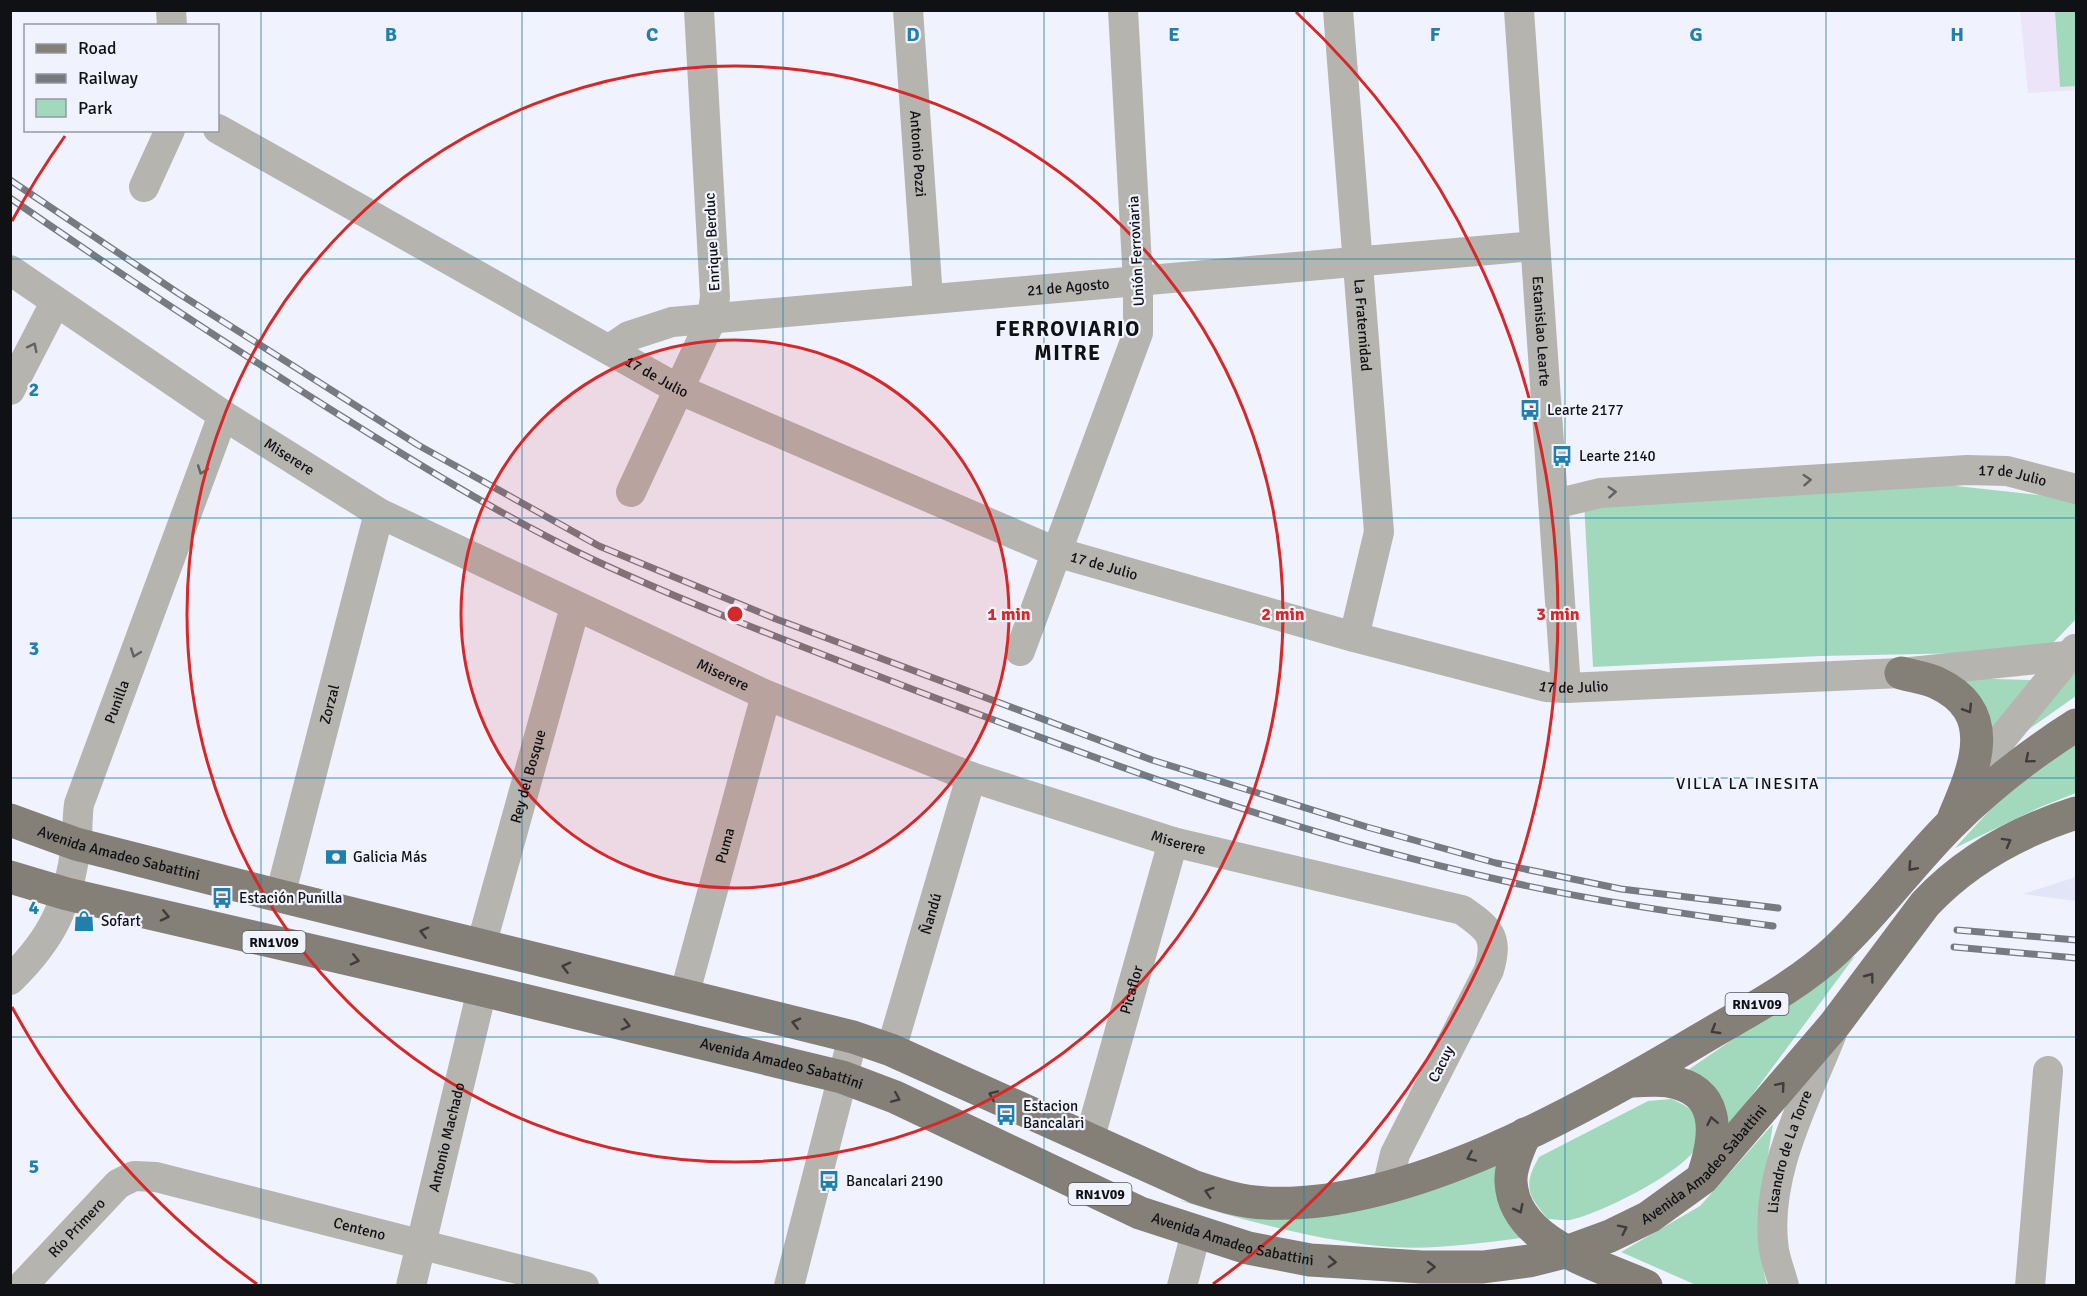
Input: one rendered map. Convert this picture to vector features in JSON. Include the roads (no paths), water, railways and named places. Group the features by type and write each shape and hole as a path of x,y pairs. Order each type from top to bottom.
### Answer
{"main road":[{"path":"1900,674 1935,682 1957,694 1971,710 1976,726 1977,744 1972,774 1951,824"},
{"name":"Avenida Amadeo Sabattini","path":"10,820 76,844 853,1037 891,1050 1090,1137 1195,1187 1231,1199 1266,1203 1311,1202 1387,1188 1420,1179 1525,1134 1630,1081 1811,969 1837,948 1951,824 2043,747 2076,725"},
{"name":"Avenida Amadeo Sabattini","path":"10,877 67,894 482,990 842,1077 895,1097 1140,1213 1248,1248 1370,1275 1483,1267 1569,1251 1649,1217 1702,1178 1835,1024 1940,887 1961,870 2024,832 2076,813"},
{"path":"1630,1081 1667,1081 1690,1088 1707,1103 1714,1138 1702,1178"},
{"path":"1525,1134 1514,1159 1511,1181 1514,1200 1530,1227 1569,1251 1646,1286"}],"street":[{"name":"Enrique Berduc","path":"631,492 712,318 715,297 699,10"},
{"name":"Antonio Pozzi","path":"908,10 928,298"},
{"name":"Unión Ferroviaria","path":"1020,651 1138,333 1138,282 1122,10"},
{"name":"La Fraternidad","path":"1338,10 1356,263 1379,532 1354,637"},
{"name":"Estanislao Learte","path":"1519,10 1566,688"},
{"name":"17 de Julio","path":"219,130 678,389 1056,552 1354,637 1546,687 1566,688 1900,674 2074,653"},
{"path":"144,187 169,132"},
{"name":"21 de Agosto","path":"610,349 629,336 672,322 1535,246"},
{"name":"Miserere","path":"10,270 55,303 223,415 379,513 766,695 970,777 1173,842 1462,910 1483,925 1494,940"},
{"path":"10,390 55,303"},
{"name":"Punilla","path":"10,980 41,949 51,933 67,894 76,844 79,804 223,415"},
{"name":"17 de Julio","path":"1555,504 1600,493 1967,470 2007,471 2076,489"},
{"name":"Zorzal","path":"280,896 379,513"},
{"name":"Rey del Bosque","path":"481,946 575,607"},
{"path":"1972,774 2074,653"},
{"name":"Puma","path":"684,996 766,695"},
{"name":"Ñandú","path":"891,1050 970,777"},
{"name":"Picaflor","path":"1090,1137 1173,842"},
{"name":"Cacuy","path":"1387,1188 1395,1154 1490,970 1494,940"},
{"name":"Antonio Machado","path":"411,1286 482,990"},
{"name":"Lisandro de La Torre","path":"1784,1286 1774,1250 1774,1215 1779,1174 1788,1144 1835,1024"},
{"path":"789,1286 853,1037"},
{"path":"2030,1286 2048,1071"},
{"name":"Centeno","path":"134,1176 156,1177 584,1286"},
{"name":"Río Primero","path":"22,1286 118,1184 134,1176"},
{"path":"1182,1286 1196,1233"}],"railway":[{"path":"10,180 178,293 418,445 599,546 776,619 1152,760 1367,827 1496,863 1621,889 1778,908"},
{"path":"10,198 127,278 246,355 358,427 458,487 559,543 714,612 1058,744 1270,818 1487,877 1593,899 1773,926"},
{"path":"1957,930 2076,940"},
{"path":"1954,947 2076,958"}],"place":[{"name":"Learte 2177","path":"1530,410"},
{"name":"Learte 2140","path":"1562,456"},
{"name":"Galicia Más","path":"336,857"},
{"name":"Estación Punilla","path":"222,898"},
{"name":"Sofart","path":"84,921"},
{"name":"Estacion Bancalari","path":"1006,1115"},
{"name":"Bancalari 2190","path":"829,1181"}],"district":[{"name":"FERROVIARIO MITRE","path":"1068,341"},
{"name":"VILLA LA INESITA","path":"1748,784"}]}
